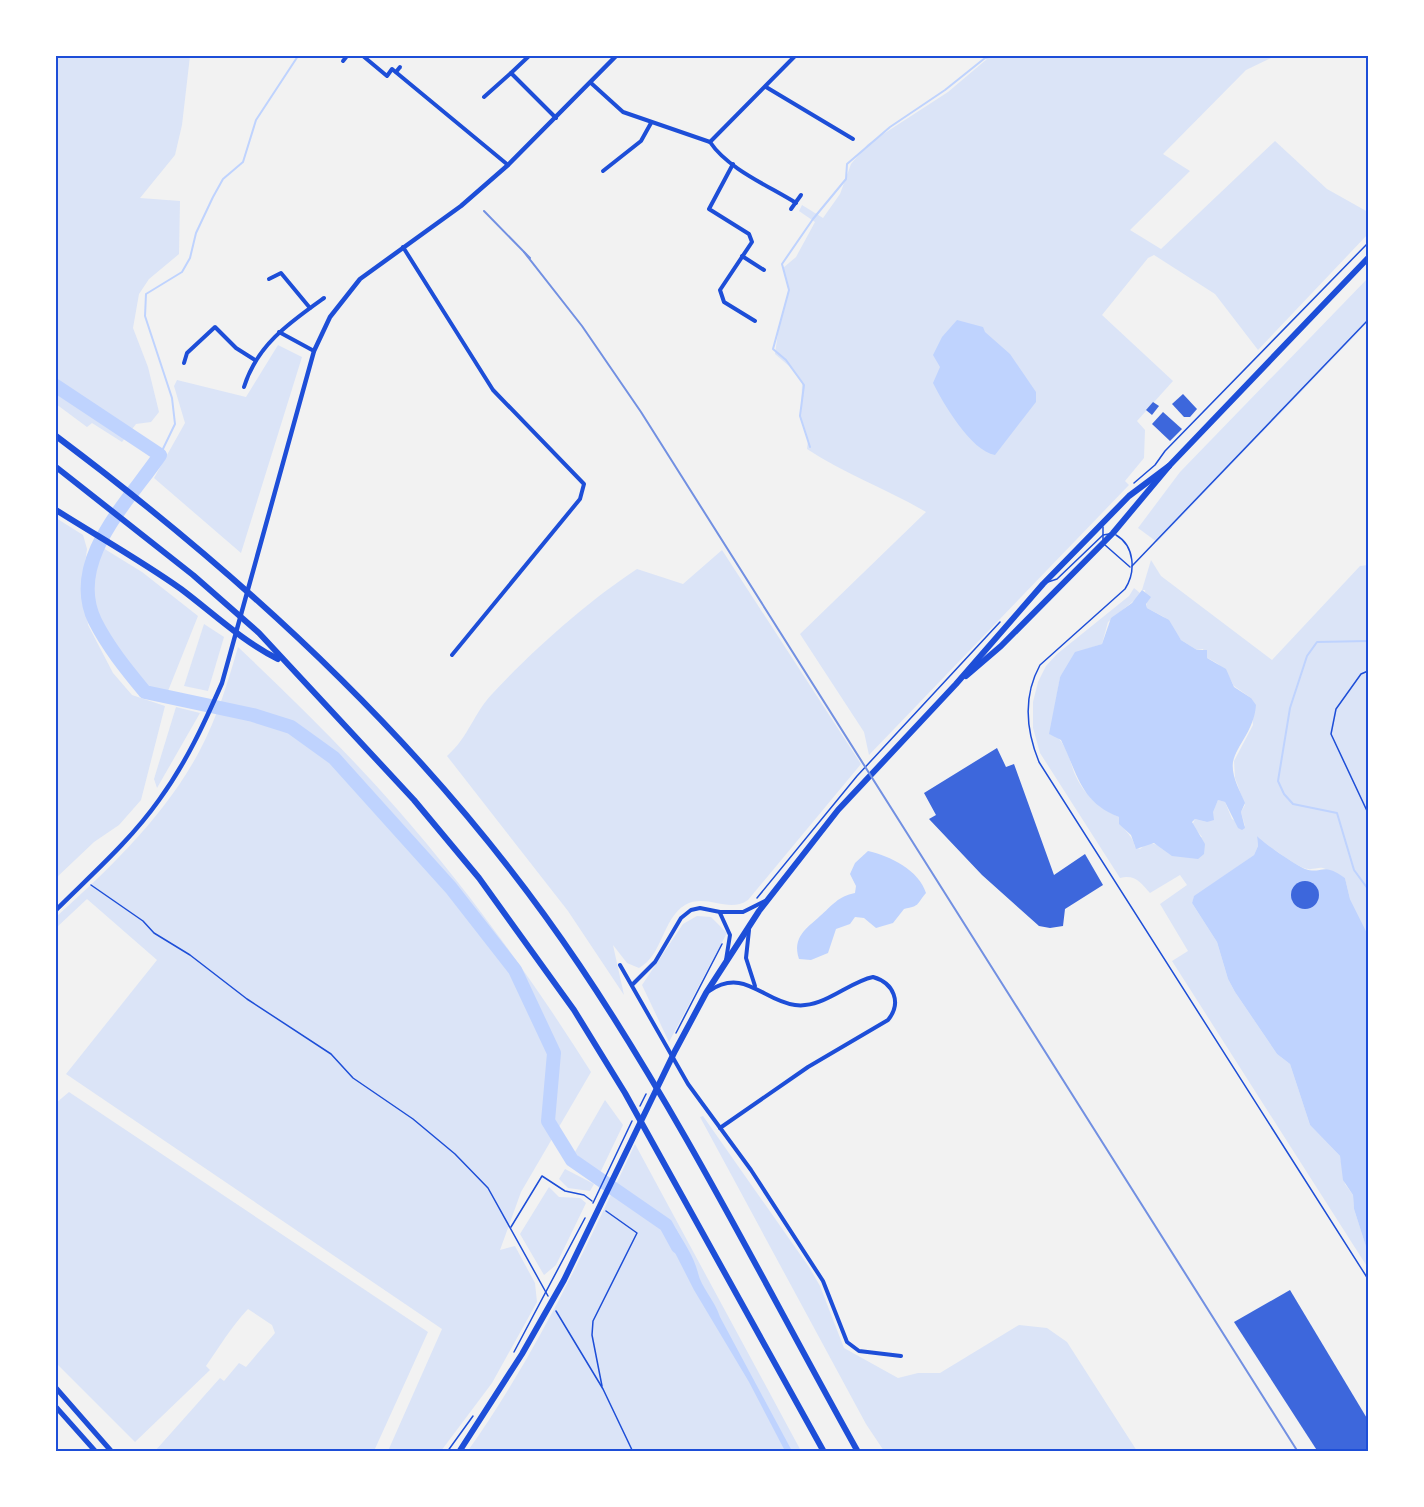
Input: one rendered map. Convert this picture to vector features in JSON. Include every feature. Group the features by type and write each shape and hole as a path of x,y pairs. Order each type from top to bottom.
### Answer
{"highway":[{"path":"956,684 1001,646 1113,533 1169,466 1368,258"},
{"path":"56,435 203,550 330,667 394,732 494,848 578,963 641,1060 701,1164 858,1452"},
{"path":"459,1452 501,1388 552,1302 706,993 768,899 818,834 863,782 956,684 1042,584 1103,521 1153,476 1169,466"},
{"path":"56,467 129,523 252,627 421,808 486,887 574,1010 659,1150 824,1452"},
{"path":"56,510 119,548 190,596 250,645 281,660"}],"main road":[{"path":"56,1388 112,1452"},
{"path":"56,1407 96,1452"}],"street":[{"path":"344,61 347,56"},
{"path":"363,56 387,76 392,69 396,72 508,165"},
{"path":"484,98 529,56"},
{"path":"56,910 87,880 158,801 190,752 222,682 314,351 330,317 360,279 461,206 508,165 616,56"},
{"path":"710,142 795,56"},
{"path":"396,72 400,67"},
{"path":"511,73 556,118"},
{"path":"591,83 623,112 710,142 716,151 734,164 796,202"},
{"path":"766,87 853,139"},
{"path":"603,171 641,141 651,123"},
{"path":"734,164 709,209 749,234 752,242 720,290 721,297 755,321"},
{"path":"791,209 801,195"},
{"path":"403,247 493,390 584,484 580,499 452,655"},
{"path":"742,256 764,270"},
{"path":"269,279 281,273 310,308"},
{"path":"244,387 255,360 279,332 324,298"},
{"path":"184,363 186,353 215,327 236,348 255,360"},
{"path":"279,332 314,351"},
{"path":"632,985 654,962 681,918 695,908 720,912 746,911 768,899"},
{"path":"720,912 730,935 725,962"},
{"path":"749,926 746,958 755,986"},
{"path":"620,965 688,1084 751,1170 823,1281 847,1342 859,1351 901,1356"},
{"path":"706,993 730,983 755,986 773,999 803,1006 873,977 891,988 895,1009 888,1020 808,1067 720,1128"}],"lane":[{"path":"1131,567 1368,320"},
{"path":"1103,521 1103,543 1121,561 1131,567"},
{"path":"1042,584 1058,579 1103,535 1113,533 1127,545 1132,576 1125,589 1040,665 1035,673 1028,708 1032,743 1039,762 1368,1280"}],"path":[{"path":"1368,671 1361,674 1336,709 1331,734 1368,813"},
{"path":"857,776 876,755"},
{"path":"87,880 98,891 143,921 154,933 190,955 247,999 331,1054 353,1078 413,1119 454,1154 488,1188 546,1293 603,1389 633,1452"},
{"path":"592,1204 646,1094"},
{"path":"511,1227 542,1176 565,1191 584,1195 637,1233 593,1321 592,1335 603,1389"},
{"path":"513,1355 588,1214"},
{"path":"447,1452 474,1414"}],"shaded area":[{"path":"56,56 190,56 182,125 175,155 140,198 180,201 179,254 149,279 139,294 133,328 148,367 159,412 151,422 136,424 122,442 92,423 87,427 56,404"},
{"path":"1004,56 1275,56 1246,70 1163,154 1190,171 1130,230 1161,249 1275,141 1327,189 1368,212 1368,234 1258,350 1215,294 1154,255 1148,258 1102,315 1173,381 1137,421 1145,430 1144,458 1125,481 1129,485 869,755 864,732 800,634 926,512 807,449 808,441 801,419 802,383 789,366 775,354 779,326 789,291 783,268 796,257 815,222 799,211 802,205 823,218 840,194 851,164 868,144 948,92 987,59"},
{"path":"1368,278 1368,322 1157,542 1138,528 1180,472"},
{"path":"278,345 302,357 241,553 154,478 185,423 174,386 177,380 246,397"},
{"path":"56,518 83,535 87,549 83,577 88,625 113,673 132,695 165,706 141,800 119,825 94,842 56,878"},
{"path":"103,548 142,572 198,616 168,691 148,687 118,652 101,623 91,593 93,575"},
{"path":"722,550 861,764 748,900 733,905 701,901 685,905 671,919 653,955 639,968 627,963 613,945 624,995 568,911 447,756 461,741 486,700 543,643 599,596 637,569 683,584"},
{"path":"1151,560 1161,576 1272,660 1360,566 1368,565 1368,935 1350,899 1345,878 1323,868 1304,868 1280,854 1257,836 1258,846 1254,855 1194,897 1192,903 1217,942 1228,979 1235,992 1277,1054 1290,1064 1310,1125 1340,1156 1345,1184 1353,1195 1354,1209 1368,1253 1368,1268 1172,961 1188,951 1160,904 1187,885 1180,875 1150,893 1134,878 1120,878 1040,753 1033,728 1033,702 1038,682 1046,666 1057,654 1129,596 1134,588 1140,593 1108,622 1102,644 1087,649 1060,677 1050,735 1055,735 1063,745 1083,789 1103,808 1119,817 1135,847 1140,849 1148,843 1159,845 1202,837 1192,825 1195,819 1207,822 1218,800 1225,802 1232,819 1245,826 1241,812 1245,805 1235,778 1234,761 1253,725 1251,698 1234,686 1224,669 1207,658 1203,649 1197,650 1181,640 1164,617 1147,608 1145,590 1142,590"},
{"path":"204,624 224,637 208,691 184,686"},
{"path":"238,647 339,746 424,840 499,937 591,1072 521,1192 500,1250 515,1246 535,1283 537,1302 492,1383 441,1451 388,1451 442,1329 66,1074 157,960 87,899 56,928 56,917 116,860 171,797 200,750 212,725"},
{"path":"176,707 200,713 157,788 154,779"},
{"path":"697,916 711,917 727,933 669,1042 642,985 683,924"},
{"path":"69,1092 428,1332 374,1451 155,1451 220,1378 224,1381 239,1363 246,1367 275,1333 272,1325 248,1309 206,1366 210,1370 135,1442 56,1363 56,1103"},
{"path":"605,1100 623,1125 599,1175 589,1170 575,1152"},
{"path":"703,1116 809,1267 820,1286 844,1348 898,1378 918,1373 940,1373 1019,1325 1047,1328 1067,1342 1137,1451 884,1451 866,1424 700,1117"},
{"path":"635,1144 801,1451 467,1452 537,1340"},
{"path":"565,1169 594,1184 590,1191 568,1188 559,1179"},
{"path":"549,1187 559,1197 580,1198 586,1203 556,1265 544,1275 520,1234"}],"water":[{"path":"957,320 983,327 985,332 1010,354 1036,392 1036,402 995,455 986,452 967,436 933,383 940,367 933,355 942,337"},
{"path":"1142,590 1151,597 1146,604 1147,608 1169,620 1181,640 1197,650 1207,650 1207,658 1226,669 1234,687 1251,698 1256,705 1249,730 1233,762 1235,778 1245,803 1241,812 1245,828 1242,830 1238,828 1225,802 1218,800 1213,812 1214,820 1207,822 1195,819 1192,822 1205,844 1204,854 1198,859 1172,856 1154,843 1136,849 1131,835 1119,824 1119,817 1106,811 1088,795 1061,740 1049,734 1060,677 1075,652 1102,644 1111,618 1132,603"},
{"path":"1257,836 1280,854 1305,869 1315,871 1327,869 1345,878 1350,899 1368,935 1366,975 1368,991 1368,1253 1354,1209 1353,1195 1343,1180 1340,1156 1310,1125 1290,1064 1277,1054 1235,992 1228,979 1217,942 1192,903 1194,896 1254,855 1258,846","holes":["1300,883 1310,883 1317,890 1318,900 1310,908 1299,908 1292,900 1293,890"]},
{"path":"868,851 903,865 917,877 926,893 913,907 904,909 893,923 876,928 864,918 855,917 850,924 836,929 828,953 811,960 799,959 797,945 805,930 844,896 855,893 856,886 850,874 855,863"},
{"path":"676,1229 692,1256 702,1284 792,1451 785,1451 749,1382 694,1290 666,1235"}],"building":[{"path":"1183,394 1197,409 1190,417 1184,417 1172,404"},
{"path":"1153,402 1159,406 1152,415 1146,410"},
{"path":"1163,412 1182,429 1170,441 1152,424"},
{"path":"997,748 1006,767 1014,764 1054,875 1085,854 1103,885 1065,909 1063,926 1050,928 1039,926 982,875 929,819 936,815 924,793"},
{"path":"1305,881 1315,885 1319,895 1315,905 1305,909 1295,905 1291,895 1295,885"},
{"path":"1290,1290 1368,1420 1368,1452 1318,1452 1234,1322"}],"waterway":[{"path":"160,455 175,424 172,398 145,316 146,294 182,272 190,258 196,233 213,197 223,179 243,162 256,120 298,56"},
{"path":"810,447 800,416 804,385 786,360 773,349 789,290 782,264 813,219 846,179 847,164 890,127 945,90 985,58 1000,56"},
{"path":"56,386 160,455 105,533 95,554 89,576 88,599 95,621 118,658 145,692 253,715 291,727 334,758 451,888 515,970 554,1053 548,1121 572,1160 666,1225 678,1247"},
{"path":"1368,641 1317,642 1307,656 1290,708 1278,781 1284,794 1293,804 1337,813 1354,870 1368,889"}],"railway":[{"path":"484,211 530,258"},
{"path":"524,252 582,326 641,412 1298,1452"}]}
